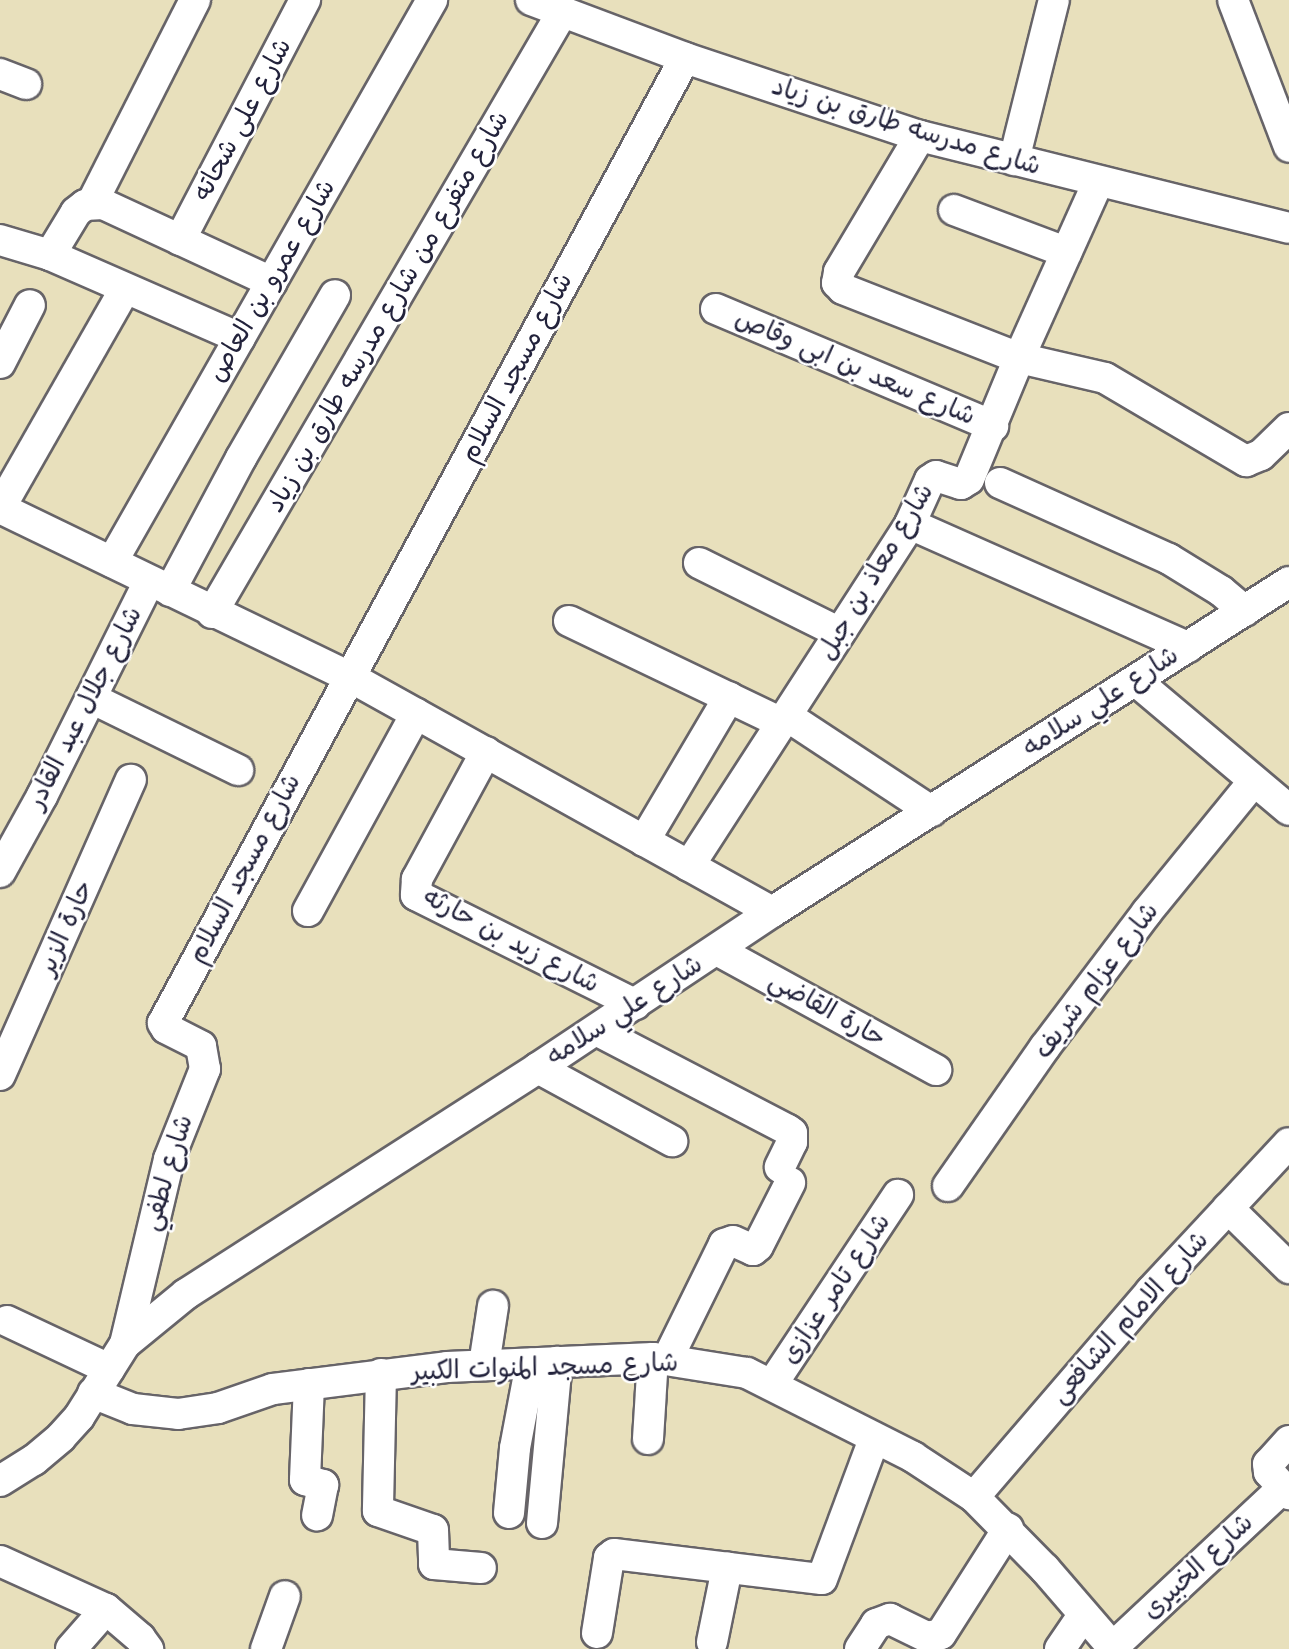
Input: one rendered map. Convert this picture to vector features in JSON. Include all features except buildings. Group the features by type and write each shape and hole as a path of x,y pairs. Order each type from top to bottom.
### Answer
{"street":[{"path":"50,255 76,212 92,203 195,0"},
{"name":"شارع على شحاته","path":"180,240 305,0"},
{"name":"شارع عمرو بن العاص","path":"112,562 432,0"},
{"name":"شارع مدرسه طارق بن زياد","path":"531,0 685,58 920,136 1289,228"},
{"path":"1014,160 1054,0"},
{"path":"1233,0 1289,147"},
{"name":"شارع متفرع من شارع مدرسه طارق بن زياد","path":"212,613 563,11"},
{"name":"شارع مسجد السلام","path":"163,1026 685,58"},
{"path":"920,136 839,272 837,283 843,289 1019,358 1105,378 1246,461 1261,455 1289,428"},
{"name":"شارع معاذ بن جبل","path":"689,866 910,524 933,477 940,476 961,484 968,481 1019,358 1098,182"},
{"path":"92,203 114,208 272,282"},
{"path":"954,210 1066,252"},
{"path":"0,240 50,255 240,338"},
{"path":"125,289 0,508 212,613 350,677 772,912"},
{"name":"شارع جلال عبد القادر","path":"0,872 91,698 241,458 335,295"},
{"path":"0,363 30,305"},
{"name":"شارع سعد بن ابى وقاص","path":"716,309 993,426"},
{"path":"1000,483 1168,559 1221,591 1245,611"},
{"path":"910,524 1188,647"},
{"path":"699,563 840,633"},
{"name":"شارع علي سلامه","path":"0,1481 34,1460 61,1437 109,1369 186,1294 538,1068 772,912 1289,582"},
{"path":"569,621 729,697 785,719 931,811"},
{"path":"1136,681 1289,810"},
{"path":"644,841 729,697"},
{"path":"91,698 238,770"},
{"path":"308,911 416,713"},
{"name":"شارع زيد بن حارثه","path":"486,752 417,879 416,895 635,1004"},
{"name":"حارة الزير","path":"0,1075 131,780"},
{"name":"شارع عزام شريف","path":"948,1186 1045,1047 1147,912 1254,781"},
{"name":"حارة القاضي","path":"717,950 936,1070"},
{"name":"شارع لطفي","path":"109,1369 169,1159 205,1069 201,1046 163,1026"},
{"path":"596,1030 792,1133 785,1175 758,1246 753,1250 733,1241 724,1244 660,1359 648,1439"},
{"path":"538,1068 672,1142"},
{"name":"شارع الامام الشافعى","path":"974,1497 1151,1291 1289,1143"},
{"name":"شارع تامر عزازى","path":"773,1383 898,1195"},
{"path":"1228,1208 1289,1268"},
{"path":"484,1365 493,1306"},
{"name":"شارع مسجد المنوات الكبير","path":"7,1321 109,1369 133,1409 178,1414 218,1408 273,1389 381,1374 484,1365 660,1359 736,1370 773,1383 793,1397 912,1457 974,1497 1008,1530 1113,1648"},
{"path":"509,1513 515,1448 527,1395 544,1362"},
{"path":"541,1523 544,1362"},
{"path":"381,1374 378,1511 433,1531 434,1564 481,1568"},
{"path":"309,1384 305,1480 323,1485 317,1515"},
{"path":"597,1633 611,1555 822,1578 874,1439"},
{"path":"1286,1491 1269,1472 1268,1464 1289,1441"},
{"name":"شارع الخبيرى","path":"1113,1648 1286,1491"},
{"path":"860,1649 876,1624 890,1619 927,1637 941,1634 1008,1530"},
{"path":"0,1561 106,1609 140,1638 148,1649"},
{"path":"712,1642 727,1568"},
{"path":"266,1649 285,1596"},
{"path":"71,1649 106,1609"},
{"path":"1060,1649 1084,1614"}]}
